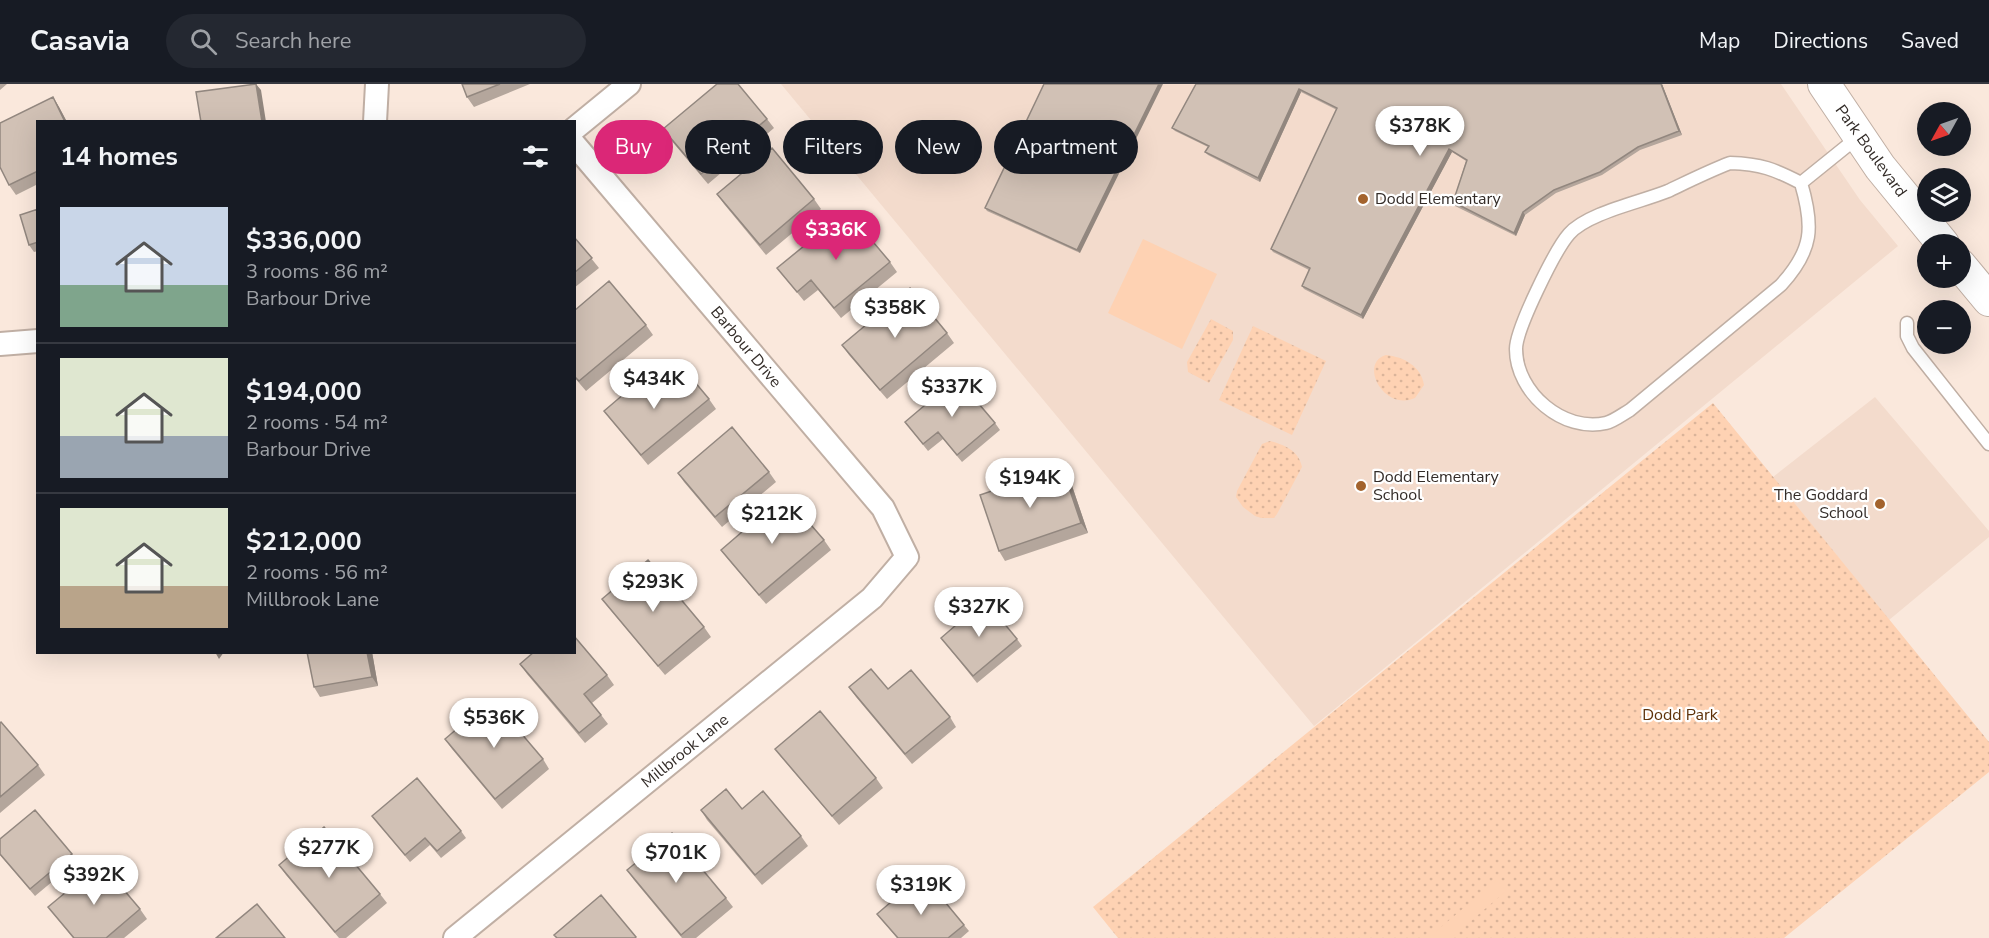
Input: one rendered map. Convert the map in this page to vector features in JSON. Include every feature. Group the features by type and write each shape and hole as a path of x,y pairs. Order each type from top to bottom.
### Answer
{"main road":[{"name":"Park Boulevard","path":"1824,84 1880,167 1935,234"},
{"path":"1971,278 1989,300"}],"street":[{"path":"375,120 377,84"},
{"path":"576,127 629,84"},
{"name":"Barbour Drive","path":"576,146 883,508 907,557"},
{"path":"0,344 36,341"},
{"name":"Millbrook Lane","path":"455,938 872,598 907,557"}],"lane":[{"path":"1801,183 1858,136"},
{"path":"1730,163 1753,164 1774,169 1801,183 1808,207 1809,232 1805,252 1797,268 1781,285 1630,410 1608,423 1586,425 1566,420 1546,407 1529,389 1520,370 1516,350 1520,329 1557,252 1569,233 1587,220 1668,191 1730,163"},
{"path":"1907,323 1907,336 1913,348 1989,444"}],"shaded area":[{"name":"Dodd Elementary School","path":"781,84 1781,84 1860,200 1898,246 1314,726 856,174 883,174 883,120 811,120"},
{"name":"The Goddard School","path":"1875,397 1989,531 1989,537 1889,620 1773,477"}],"green space":[{"path":"1143,239 1217,274 1182,349 1108,313"},
{"path":"1211,319 1233,331 1233,340 1209,383 1188,372 1187,362"},
{"path":"1253,326 1326,361 1292,435 1219,400"},
{"path":"1386,355 1405,360 1419,373 1424,385 1415,398 1404,401 1393,398 1378,385 1374,367 1378,360"},
{"name":"Dodd Park","path":"1713,403 1989,742 1989,772 1784,938 1118,938 1093,907"},
{"path":"1270,441 1281,444 1295,453 1302,467 1274,518 1261,518 1243,507 1236,497 1262,444"},
{"path":"1497,880 1506,891 1451,938 1428,938"}],"building":[{"path":"256,84 262,120 201,120 196,92"},
{"path":"462,84 500,84 467,97"},
{"path":"717,84 738,84 767,119 685,120 685,155 673,141 673,121"},
{"path":"1044,84 1159,84 1138,127 1138,120 1027,120"},
{"name":"Dodd Elementary","path":"1196,84 1661,84 1679,131 1638,147 1600,172 1554,190 1523,212 1514,233 1453,202 1467,160 1449,149 1361,315 1302,286 1310,268 1271,249 1337,108 1299,89 1258,178 1205,152 1209,146 1172,128"},
{"path":"53,97 64,120 36,120 36,172 9,185 0,167 0,123"},
{"path":"771,149 783,161 783,174 793,174 814,199 760,245 717,194 741,174 771,174"},
{"path":"1001,174 1115,174 1077,250 985,208"},
{"path":"36,210 36,243 29,245 20,215"},
{"path":"847,211 890,262 834,308 811,280 797,292 777,268"},
{"path":"576,239 592,258 576,271"},
{"path":"609,281 646,325 579,381 576,378 576,309"},
{"path":"910,288 947,333 880,390 842,345"},
{"path":"652,370 670,391 689,375 709,399 641,455 604,411"},
{"path":"957,378 995,423 957,455 938,432 923,444 905,422"},
{"path":"732,427 769,472 715,517 678,473"},
{"path":"1062,467 1081,523 999,551 980,495"},
{"path":"785,495 824,540 759,595 721,550"},
{"path":"648,560 704,627 658,666 602,599"},
{"path":"985,600 1017,639 973,676 941,638"},
{"path":"576,638 607,675 584,694 601,715 579,733 520,664 532,654 576,654"},
{"path":"307,654 367,654 372,677 314,687"},
{"path":"871,669 888,689 911,670 950,717 905,754 849,687"},
{"path":"492,699 543,759 495,799 445,739"},
{"path":"820,711 876,778 832,816 775,749"},
{"path":"0,723 38,765 0,797"},
{"path":"417,778 461,831 437,851 425,838 405,855 372,816"},
{"path":"726,789 742,809 763,791 801,836 755,875 701,810"},
{"path":"35,810 72,854 30,889 0,854 0,839"},
{"path":"324,827 380,894 335,932 279,865"},
{"path":"672,833 726,898 681,935 627,870"},
{"path":"101,863 140,909 106,938 74,938 48,907"},
{"path":"931,885 964,925 948,938 898,938 877,914 906,889 914,899"},
{"path":"601,895 635,938 557,938 554,935"},
{"path":"257,904 285,938 216,938"}],"place":[{"name":"Dodd Elementary","path":"1363,199"},
{"name":"Dodd Elementary School","path":"1361,486"},
{"name":"The Goddard School","path":"1880,504"}]}
